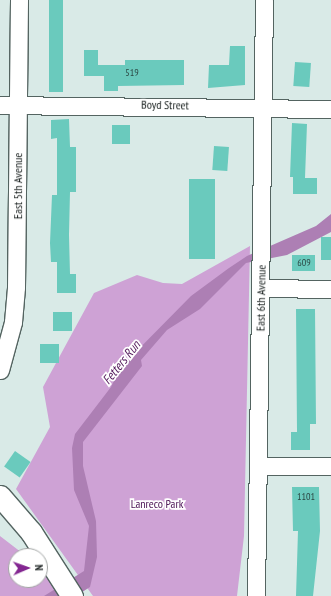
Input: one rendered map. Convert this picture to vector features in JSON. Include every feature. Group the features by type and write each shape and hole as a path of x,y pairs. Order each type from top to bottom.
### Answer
{"main road":[{"path":"0,496 22,519 72,596"}],"street":[{"name":"East 5th Avenue","path":"0,370 13,322 16,287 19,0"},
{"name":"East 6th Avenue","path":"256,596 260,466 264,0"},
{"name":"Boyd Street","path":"0,104 331,109"},
{"path":"261,281 331,289"},
{"path":"260,466 331,466"}],"green space":[{"name":"Lanreco Park","path":"250,246 244,536 237,596 93,596 16,489 50,427 43,387 94,293 137,275 163,283 182,284"},
{"path":"0,536 16,548 8,548 8,588 48,588 48,579 62,596 0,596"}],"shaded area":[{"path":"331,214 331,232 287,255 246,263 200,309 167,330 141,360 142,366 83,442 83,466 96,521 97,557 90,587 76,596 44,596 84,571 89,526 74,490 72,448 75,434 111,387 120,368 191,296 229,268 247,256 316,226"}],"building":[{"path":"49,0 63,0 63,92 49,92"},
{"path":"230,46 245,46 245,85 208,88 209,65 229,65"},
{"path":"84,50 98,50 98,65 125,65 125,60 184,60 184,85 118,86 118,91 104,91 104,76 84,76"},
{"path":"295,62 311,63 309,87 293,86"},
{"path":"69,119 70,147 76,147 76,192 70,192 69,235 70,274 76,274 76,293 57,293 57,262 51,262 50,243 52,195 57,195 57,138 51,139 51,120"},
{"path":"292,123 307,124 305,178 317,178 317,194 293,194 293,177 290,177"},
{"path":"112,125 130,125 130,144 112,144"},
{"path":"214,146 229,147 227,171 212,170"},
{"path":"189,179 215,179 215,259 189,259"},
{"path":"321,237 331,237 331,260 321,260"},
{"path":"292,255 315,255 315,271 292,271"},
{"path":"296,309 315,309 316,424 310,424 310,450 291,450 291,432 297,432"},
{"path":"53,312 72,312 72,331 53,331"},
{"path":"40,344 59,344 59,363 40,363"},
{"path":"15,451 31,462 20,477 4,467"},
{"path":"292,487 319,487 320,531 313,596 296,596 298,531 293,531"}],"water label":[{"name":"Fetters Run","path":"122,363"}]}
